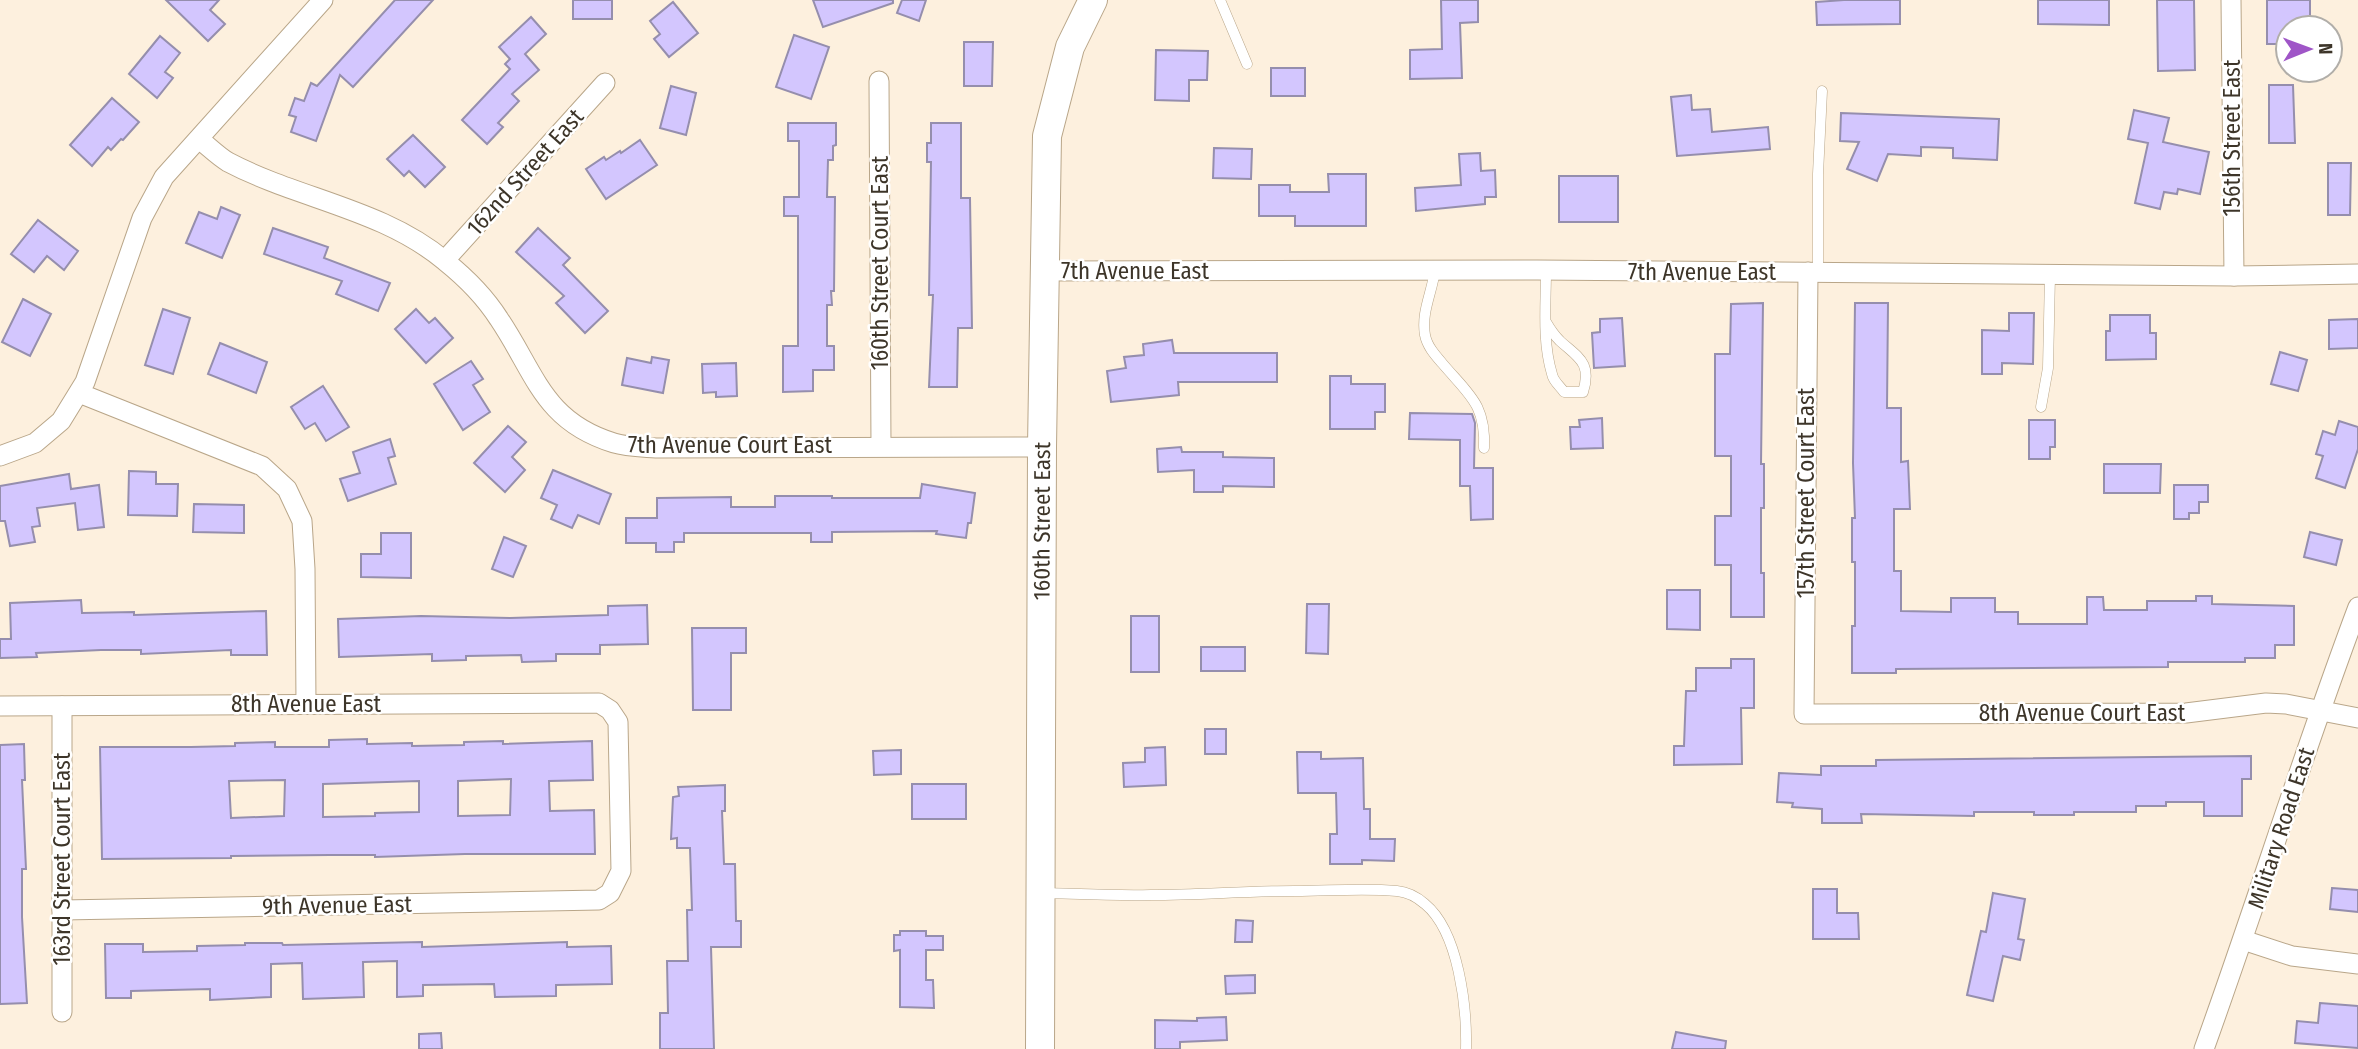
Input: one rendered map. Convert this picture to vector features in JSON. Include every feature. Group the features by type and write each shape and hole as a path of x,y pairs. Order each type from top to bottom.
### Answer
{"street":[{"path":"0,456 35,443 61,421 85,382 122,270 153,194 164,177 323,0"},
{"name":"160th Street East","path":"1040,1049 1042,447 1047,136 1070,47 1093,0"},
{"name":"156th Street East","path":"2231,0 2234,276"},
{"name":"160th Street Court East","path":"879,81 880,446"},
{"name":"162nd Street East","path":"444,260 605,83"},
{"name":"7th Avenue Court East","path":"199,139 226,161 271,182 372,218 425,246 485,299 542,393 559,413 576,426 617,444 656,448 1042,447"},
{"name":"7th Avenue East","path":"1046,271 1546,270 2234,276 2358,274"},
{"name":"157th Street Court East","path":"1804,714 1813,272"},
{"path":"79,393 262,466 287,489 302,522 306,704"},
{"name":"Military Road East","path":"2204,1049 2358,607"},
{"name":"8th Avenue East","path":"0,706 600,703 610,710 618,722 621,871 610,893"},
{"name":"8th Avenue Court East","path":"1804,714 2186,713 2266,703 2320,710 2358,719"},
{"name":"163rd Street Court East","path":"62,706 62,1012"},
{"name":"9th Avenue East","path":"62,910 599,900 610,893"},
{"path":"2244,940 2292,956 2358,964"}],"lane":[{"path":"1220,0 1247,64"},
{"path":"1813,272 1822,91"},
{"path":"1435,270 1424,313 1425,338 1432,352 1476,403 1483,419 1484,448"},
{"path":"1546,270 1546,322 1552,377 1564,392 1583,392 1588,377 1581,359 1557,338 1546,322"},
{"path":"2041,407 2048,368 2050,275"},
{"path":"1041,893 1151,895 1369,890 1411,894 1427,905 1436,916 1456,962 1466,1018 1466,1049"}],"building":[{"path":"166,0 219,0 210,10 225,24 208,41"},
{"path":"395,0 433,0 353,87 340,75 316,141 291,132 296,117 289,115 295,98 304,101 311,83 317,86"},
{"path":"573,0 612,0 612,19 573,19"},
{"path":"813,0 893,0 893,3 823,27"},
{"path":"902,0 926,0 919,21 897,13"},
{"path":"1441,0 1478,0 1478,22 1460,23 1462,78 1410,79 1410,50 1442,49"},
{"path":"1900,0 1900,24 1817,25 1816,2"},
{"path":"2038,0 2109,0 2109,25 2038,24"},
{"path":"2157,0 2194,0 2195,70 2158,71"},
{"path":"2267,0 2310,0 2310,14 2274,14 2274,44 2267,44"},
{"path":"673,2 698,33 669,57 654,39 660,34 650,21"},
{"path":"531,17 546,34 525,54 539,70 512,94 519,101 498,123 503,127 487,144 462,120 510,69 505,64 510,59 499,47"},
{"path":"794,35 829,47 811,99 776,87"},
{"path":"160,36 180,53 165,72 173,78 157,98 129,74"},
{"path":"964,42 993,42 992,86 964,86"},
{"path":"1156,50 1208,51 1207,80 1189,80 1189,101 1155,100"},
{"path":"1271,68 1305,68 1305,96 1271,96"},
{"path":"2269,85 2293,85 2295,143 2269,143"},
{"path":"671,86 696,93 686,135 660,128"},
{"path":"1691,95 1692,110 1710,109 1712,132 1768,127 1770,149 1677,156 1671,97"},
{"path":"112,98 139,122 111,150 108,147 92,166 70,145"},
{"path":"2134,110 2169,118 2163,142 2209,152 2200,194 2178,189 2177,194 2164,192 2160,209 2135,203 2148,143 2128,139"},
{"path":"1841,113 1999,119 1997,160 1953,158 1953,148 1921,147 1921,156 1888,154 1877,181 1847,169 1859,142 1840,141"},
{"path":"788,123 836,123 833,160 828,160 827,197 835,197 834,291 831,291 832,305 827,305 827,346 834,346 834,370 813,370 813,391 783,392 783,346 798,346 798,216 784,216 784,197 799,197 799,141 788,141"},
{"path":"931,123 961,123 961,198 970,198 972,328 958,328 957,387 929,387 933,295 929,295 931,162 927,162 927,143 931,143"},
{"path":"413,135 445,167 425,187 409,171 404,176 387,159"},
{"path":"640,140 657,165 606,199 586,169 604,157 606,160 620,151 621,153"},
{"path":"1214,148 1252,149 1251,179 1213,178"},
{"path":"1480,153 1481,171 1495,170 1496,197 1485,197 1485,204 1416,211 1415,188 1461,185 1459,154"},
{"path":"2328,163 2351,163 2350,215 2328,215"},
{"path":"1328,174 1366,174 1366,226 1295,226 1295,216 1259,216 1259,185 1290,185 1290,192 1329,192"},
{"path":"1559,176 1618,176 1618,222 1559,222"},
{"path":"221,207 240,215 222,258 186,243 199,212 217,219"},
{"path":"38,220 78,251 64,270 47,256 34,272 11,254"},
{"path":"273,228 328,247 324,258 390,283 378,311 336,294 342,281 264,254"},
{"path":"538,228 570,258 563,265 608,311 585,333 556,303 564,296 516,252"},
{"path":"23,299 51,314 30,356 2,342"},
{"path":"1763,303 1761,464 1764,464 1764,508 1761,508 1761,573 1764,573 1764,617 1731,617 1731,565 1715,565 1715,516 1731,516 1731,456 1715,456 1715,354 1730,354 1731,304"},
{"path":"1855,303 1888,303 1887,408 1901,408 1901,462 1908,461 1910,509 1894,509 1894,571 1901,571 1901,611 1951,612 1951,598 1995,598 1995,612 2018,612 2018,624 2087,624 2087,597 2103,597 2104,610 2147,610 2147,601 2196,601 2196,596 2212,596 2212,604 2294,606 2294,645 2275,645 2275,658 2245,658 2245,662 2168,662 2168,667 1896,669 1896,673 1852,673 1852,626 1855,626 1852,518 1855,518"},
{"path":"163,309 190,318 173,374 145,365"},
{"path":"416,309 429,323 435,318 453,338 426,363 395,329"},
{"path":"2009,313 2034,313 2033,364 2002,363 2002,374 1982,374 1982,330 2009,331"},
{"path":"2110,315 2150,315 2150,333 2156,333 2156,359 2106,360 2106,331 2110,331"},
{"path":"1622,318 1625,366 1594,368 1592,333 1600,332 1600,319"},
{"path":"2358,319 2358,348 2329,349 2329,320"},
{"path":"1172,340 1174,353 1277,353 1277,382 1178,382 1179,395 1111,402 1107,371 1126,368 1124,357 1144,355 1143,344"},
{"path":"220,343 267,362 256,393 208,374"},
{"path":"2280,352 2307,360 2298,391 2271,384"},
{"path":"652,357 669,360 663,393 622,385 627,358 651,363"},
{"path":"471,361 483,379 473,385 490,412 463,430 434,384"},
{"path":"736,363 737,396 716,397 716,392 703,393 702,364"},
{"path":"1330,376 1351,376 1351,384 1385,384 1385,412 1375,412 1375,429 1330,429"},
{"path":"323,386 349,427 326,441 315,423 305,429 291,407"},
{"path":"1410,413 1472,414 1475,423 1474,468 1493,468 1493,519 1471,520 1470,486 1460,486 1460,440 1409,439"},
{"path":"1602,418 1603,448 1571,449 1570,427 1580,427 1579,420"},
{"path":"2029,420 2055,420 2055,447 2050,447 2050,459 2029,459"},
{"path":"2339,421 2358,427 2358,449 2345,488 2316,478 2323,456 2316,454 2323,431 2335,435"},
{"path":"508,426 526,442 512,457 525,470 505,492 474,463"},
{"path":"390,439 395,456 388,458 396,484 348,501 340,479 360,473 353,452"},
{"path":"1181,447 1182,452 1223,452 1223,457 1274,458 1274,487 1223,486 1223,492 1194,492 1194,470 1158,472 1157,449"},
{"path":"2104,464 2161,464 2160,493 2104,493"},
{"path":"553,470 611,494 599,524 578,515 572,528 551,519 557,505 541,498"},
{"path":"129,471 156,472 156,484 178,484 177,516 128,515"},
{"path":"69,474 71,489 99,485 104,527 78,530 75,503 37,508 40,526 32,527 35,542 10,546 5,521 0,521 0,486"},
{"path":"922,484 975,493 966,538 936,534 937,531 832,532 832,542 811,542 811,533 684,533 684,542 674,542 674,552 656,552 656,543 626,543 626,518 657,518 657,498 731,497 731,507 775,507 775,496 920,498"},
{"path":"2174,485 2208,485 2208,502 2199,502 2199,513 2189,513 2189,519 2174,519"},
{"path":"194,504 244,505 244,533 193,532"},
{"path":"2310,532 2342,540 2336,565 2304,557"},
{"path":"381,533 411,533 411,578 361,577 361,554 381,554"},
{"path":"504,537 526,546 513,577 492,569"},
{"path":"1667,590 1700,590 1700,630 1667,629"},
{"path":"81,600 82,613 134,612 134,615 266,611 267,655 231,655 231,650 141,654 141,650 101,650 36,653 37,657 0,658 0,639 11,639 10,603"},
{"path":"1307,604 1329,604 1328,654 1306,653"},
{"path":"647,605 648,644 600,645 600,654 556,654 556,661 522,662 521,655 466,656 466,660 432,661 432,654 339,657 338,619 608,615 608,606"},
{"path":"1131,616 1159,616 1159,672 1131,672"},
{"path":"692,628 746,628 746,653 731,653 731,710 693,710"},
{"path":"1201,647 1245,647 1245,671 1201,671"},
{"path":"1731,659 1754,659 1754,708 1741,708 1742,764 1674,765 1674,746 1684,746 1686,691 1696,691 1696,668 1731,668"},
{"path":"1205,729 1226,729 1226,754 1205,754"},
{"path":"367,739 367,744 412,743 412,746 464,745 464,742 503,741 503,744 592,741 593,780 549,781 550,811 594,810 595,854 102,859 100,747 235,746 235,743 275,742 275,747 329,747 329,740","holes":["511,779 510,815 458,816 458,781","285,780 284,816 231,818 229,781","419,781 419,812 323,817 323,784"]},
{"path":"24,744 25,780 22,780 26,869 22,869 22,917 27,1003 0,1004 0,745"},
{"path":"1165,747 1166,785 1124,787 1123,763 1145,762 1145,748"},
{"path":"901,750 901,774 874,775 873,751"},
{"path":"1297,752 1321,752 1321,759 1363,758 1364,809 1370,809 1370,839 1395,839 1394,861 1362,860 1362,864 1330,864 1330,834 1337,834 1336,793 1298,793"},
{"path":"2251,756 2251,779 2242,779 2242,816 2204,816 2204,802 2166,802 2166,806 2136,806 2136,812 2034,815 2034,812 1974,812 1974,816 1861,814 1862,823 1822,823 1822,809 1792,807 1793,803 1777,802 1779,773 1821,775 1821,766 1876,766 1876,760"},
{"path":"912,784 966,784 966,819 912,819"},
{"path":"725,785 725,811 722,811 724,864 735,864 736,921 741,921 741,947 711,947 714,1049 660,1049 660,1013 668,1013 667,961 688,961 687,910 692,910 690,848 677,848 677,838 671,839 673,797 679,796 678,787"},
{"path":"2332,888 2358,890 2358,912 2330,909"},
{"path":"1813,889 1837,889 1837,913 1858,913 1859,939 1813,939"},
{"path":"1993,893 2025,899 2018,939 2024,940 2020,960 2003,956 1993,1001 1967,995 1981,931 1986,932"},
{"path":"1236,920 1253,921 1252,942 1235,942"},
{"path":"900,931 926,931 926,936 943,936 943,950 926,950 926,980 933,980 934,1008 900,1007 900,950 894,951 894,935 900,935"},
{"path":"422,942 422,947 567,942 567,947 611,946 612,984 556,985 556,996 495,997 494,984 423,985 423,996 397,997 397,961 363,962 364,997 303,999 302,963 271,964 271,997 210,1000 210,989 131,991 131,998 106,998 105,944 143,944 143,952 197,951 197,946 245,943 283,945"},
{"path":"1255,975 1255,993 1226,994 1225,976"},
{"path":"2320,1003 2358,1006 2358,1048 2295,1043 2297,1021 2318,1023"},
{"path":"1226,1017 1227,1040 1180,1042 1180,1049 1155,1049 1155,1020 1197,1021 1197,1018"},
{"path":"1676,1032 1726,1041 1725,1049 1672,1049"},
{"path":"441,1033 442,1049 419,1049 419,1034"}]}
